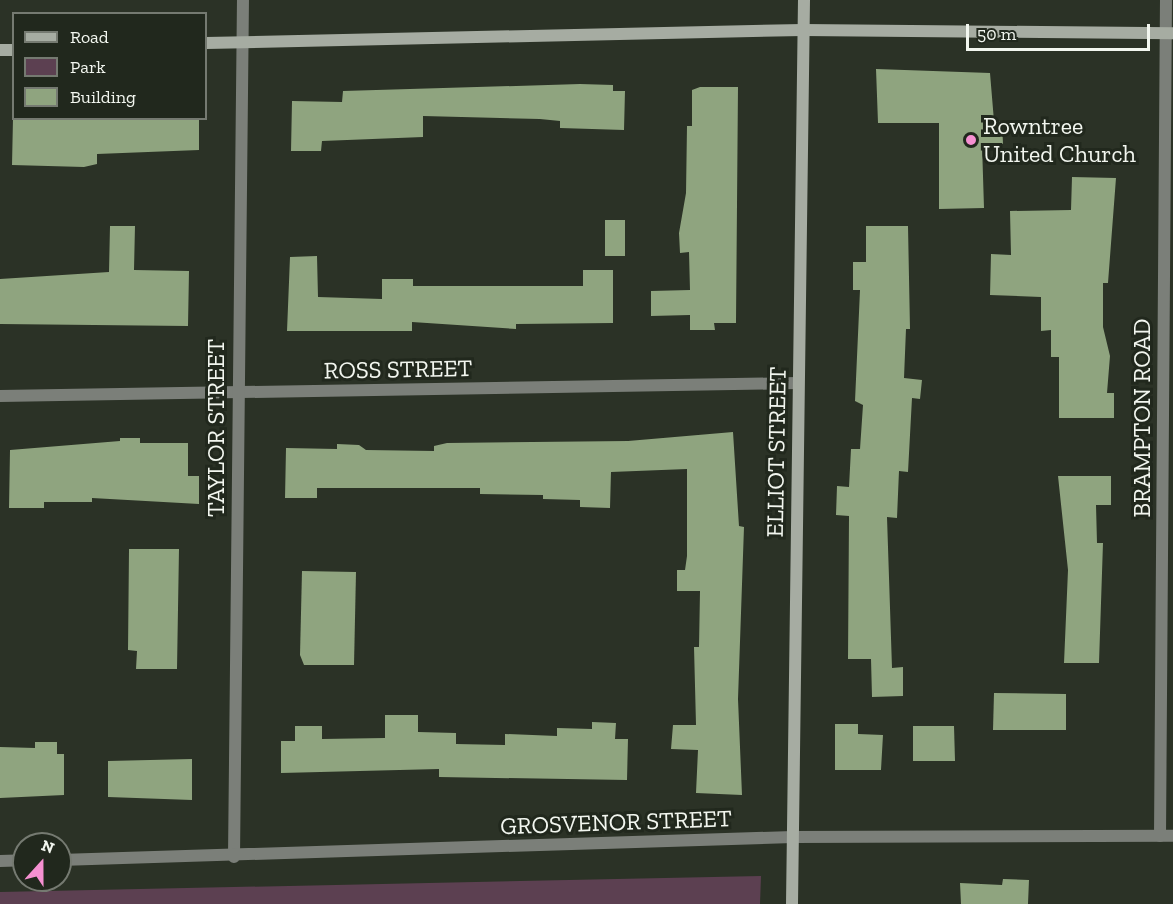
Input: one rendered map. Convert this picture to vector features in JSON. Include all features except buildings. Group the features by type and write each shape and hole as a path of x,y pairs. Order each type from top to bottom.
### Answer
{"street":[{"name":"TAYLOR STREET","path":"234,857 237,393 243,0"},
{"name":"ELLIOT STREET","path":"792,904 797,383 804,0"},
{"name":"BRAMPTON ROAD","path":"1160,836 1169,33 1166,0"},
{"path":"207,43 803,30 1169,33"},
{"name":"ROSS STREET","path":"0,396 797,383"},
{"name":"GROSVENOR STREET","path":"72,860 234,857 793,837 1173,836"}],"green space":[{"path":"761,876 760,904 0,904 0,892"}],"place":[{"name":"Rowntree United Church","path":"971,140"}]}
